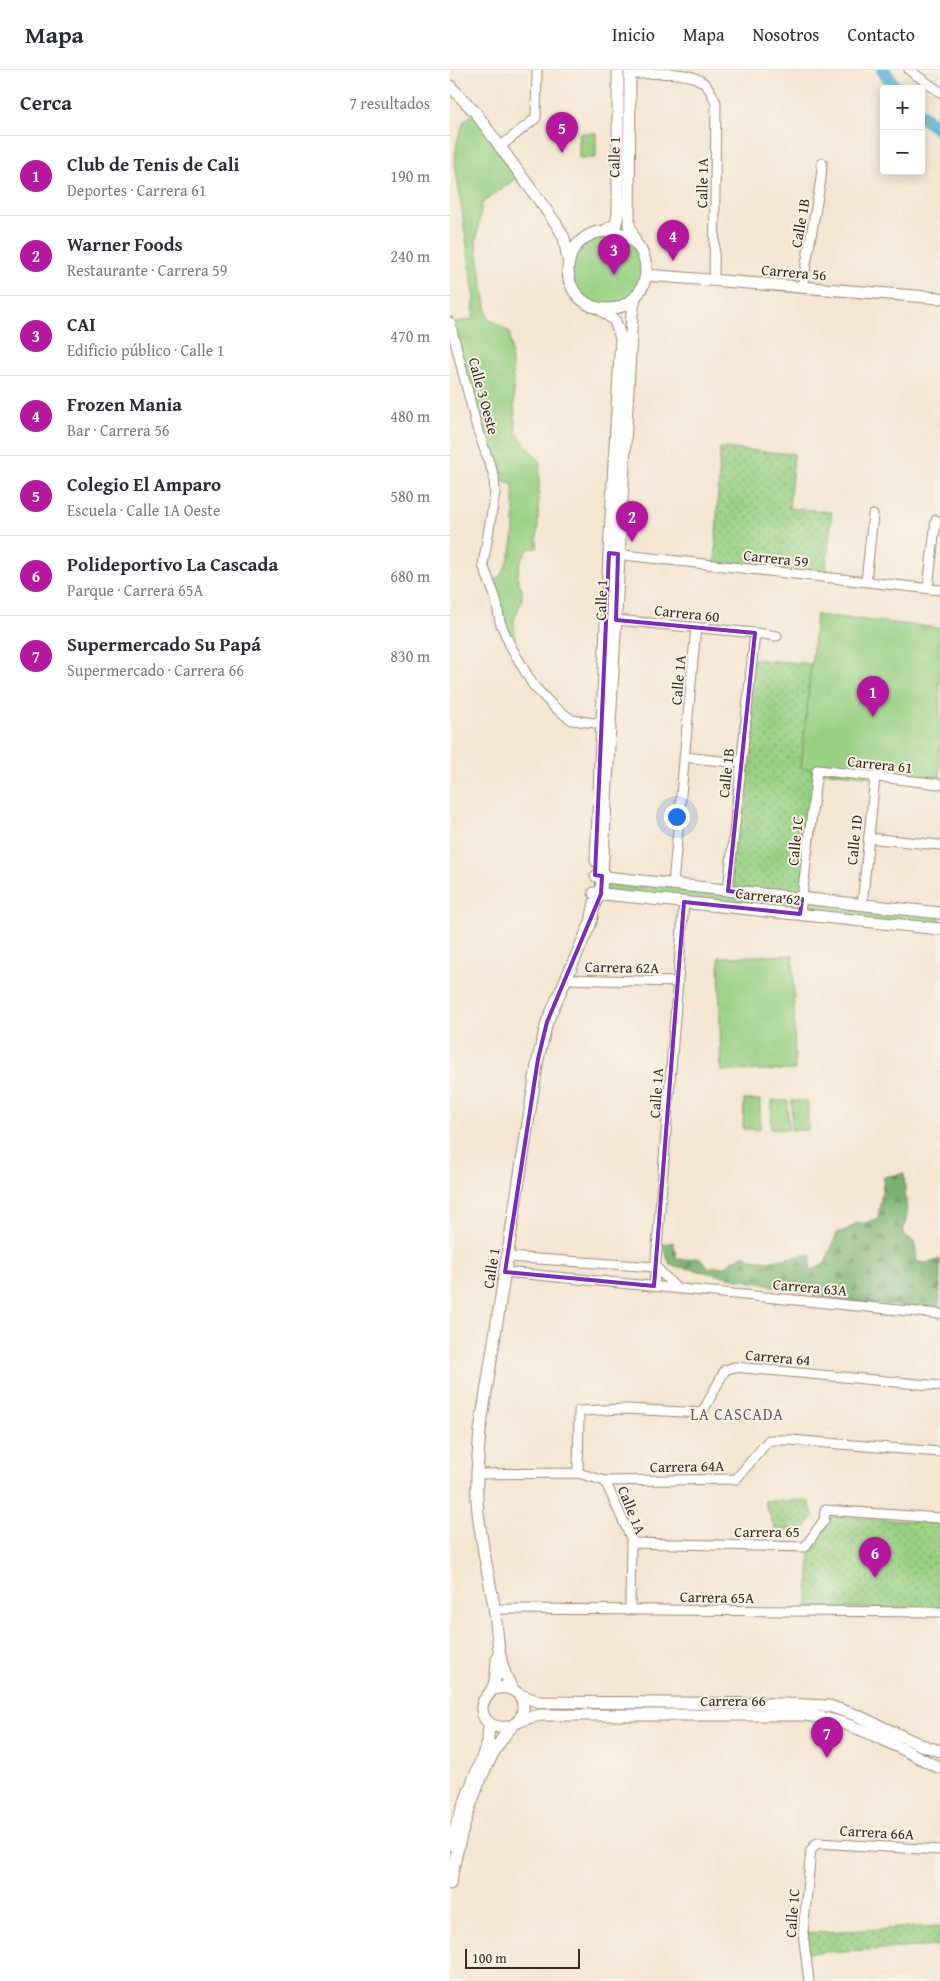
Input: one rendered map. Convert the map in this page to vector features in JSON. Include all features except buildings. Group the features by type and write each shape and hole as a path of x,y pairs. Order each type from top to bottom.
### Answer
{"main road":[{"name":"Calle 1","path":"606,230 616,224 618,214 618,70"},
{"name":"Calle 1","path":"630,72 628,225 636,242"},
{"path":"450,86 469,104 557,225 564,238 568,261 568,276 573,290 586,303 599,308 618,307 635,297 642,287 646,275 645,259 636,242 620,232 606,230 586,236 573,234 557,225"},
{"path":"568,261 575,247 586,236"},
{"name":"Carrera 56","path":"646,275 940,298"},
{"name":"Calle 1","path":"599,876 602,724 613,554 632,314 635,297"},
{"name":"Calle 1","path":"516,1692 505,1677 498,1648 494,1609 477,1502 476,1474 480,1431 538,1059 547,1022 591,922 597,896 616,620 613,554 621,338 615,321 599,308"},
{"name":"Carrera 62","path":"599,876 940,913"},
{"name":"Carrera 62","path":"597,896 684,902 940,929"},
{"name":"Calle 1","path":"492,1690 498,1648"},
{"path":"450,1845 488,1742 489,1723 484,1715 482,1706 485,1697 492,1690 504,1687 516,1692 522,1700 523,1709 520,1718 494,1752 472,1803 456,1854 450,1884"},
{"name":"Carrera 66","path":"516,1692 539,1702 829,1706 856,1715 920,1745 940,1751"},
{"name":"Carrera 66","path":"514,1724 541,1715 805,1715 827,1717 854,1727 940,1768"},
{"path":"489,1723 501,1728 514,1724"}],"street":[{"path":"501,146 536,118 537,70"},
{"path":"909,70 940,92"},
{"name":"Calle 1A","path":"630,72 689,75 700,80 709,88 716,103 714,280"},
{"name":"Calle 1B","path":"802,287 821,179 822,162"},
{"name":"Calle 3 Oeste","path":"450,322 476,428 494,476 495,493 483,565 496,600 500,622 510,645 534,685 554,707 572,720 602,724"},
{"path":"866,582 873,515"},
{"path":"928,588 936,520"},
{"name":"Carrera 59","path":"613,554 940,590"},
{"name":"Carrera 60","path":"616,620 777,636"},
{"name":"Calle 1A","path":"673,885 696,627"},
{"name":"Calle 1B","path":"728,891 755,633"},
{"path":"684,757 740,763"},
{"name":"Carrera 61","path":"817,770 940,784"},
{"name":"Calle 1C","path":"800,914 817,770"},
{"name":"Calle 1D","path":"862,905 875,777"},
{"path":"868,838 940,845"},
{"name":"Calle 1A","path":"654,1286 684,902"},
{"name":"Carrera 62A","path":"565,979 678,982"},
{"path":"508,1256 656,1268 677,1289"},
{"name":"Carrera 63A","path":"505,1272 940,1314"},
{"name":"Carrera 64","path":"578,1473 580,1411 626,1409 702,1413 726,1370 734,1367 940,1386"},
{"name":"Carrera 64A","path":"476,1474 578,1473 605,1481 736,1479 769,1440 800,1440 940,1452"},
{"name":"Calle 1A","path":"605,1481 631,1538 630,1609"},
{"name":"Carrera 65","path":"631,1543 805,1547 824,1520 825,1510 940,1518"},
{"name":"Carrera 65A","path":"494,1609 940,1612"},
{"name":"Carrera 66A","path":"813,1846 817,1843 940,1850"},
{"name":"Calle 1C","path":"809,1981 803,1933 811,1850 813,1846"}],"highlighted area":[{"path":"609,553 618,554 616,620 755,633 728,891 802,899 800,914 684,902 654,1286 505,1272 538,1059 547,1022 601,894 602,876 595,875"}],"green space":[{"path":"475,112 521,175 482,203 476,242 488,318 510,332 516,432 540,462 537,548 528,549 518,571 518,582 522,587 522,599 514,621 516,651 510,645 490,583 501,574 511,552 514,530 513,485 494,476 450,323 473,319 474,294 455,163 457,141 464,121"},
{"path":"579,133 596,133 596,158 579,158"},
{"path":"599,231 615,231 629,237 640,248 646,262 646,278 640,292 629,303 615,309 599,309 585,303 574,292 568,278 568,262 574,248 585,237"},
{"path":"720,448 794,454 789,508 832,512 825,577 715,565"},
{"path":"816,615 940,628 940,784 801,769"},
{"path":"752,659 811,664 801,768 817,770 802,899 728,891"},
{"path":"603,876 940,913 940,929 601,894"},
{"path":"793,955 795,1070 721,1071 719,957"},
{"path":"744,1100 760,1100 760,1129 743,1129"},
{"path":"772,1100 788,1101 788,1130 771,1129"},
{"path":"792,1101 808,1101 808,1130 791,1130"},
{"path":"904,1173 907,1215 903,1234 915,1242 917,1262 928,1263 940,1259 940,1309 850,1302 670,1265 662,1245 673,1242 677,1258 683,1260 699,1257 709,1267 725,1267 744,1254 751,1258 768,1261 811,1254 810,1265 812,1270 825,1263 837,1233 850,1228 856,1223 865,1223 878,1218 884,1177"},
{"path":"808,1500 814,1516 803,1530 775,1529 764,1501"},
{"path":"831,1516 940,1523 940,1609 808,1608 810,1549"},
{"path":"940,1926 940,1946 805,1953 803,1933"}],"waterway":[{"path":"883,70 893,85"},
{"path":"925,118 940,131"}],"place":[{"name":"Colegio El Amparo","path":"562,153"},
{"name":"Frozen Mania","path":"673,261"},
{"name":"CAI","path":"614,275"},
{"name":"Warner Foods","path":"632,542"},
{"name":"Club de Tenis de Cali","path":"873,717"},
{"name":"Polideportivo La Cascada","path":"875,1578"},
{"name":"Supermercado Su Papá","path":"827,1758"}],"district":[{"name":"LA CASCADA","path":"737,1414"}]}
